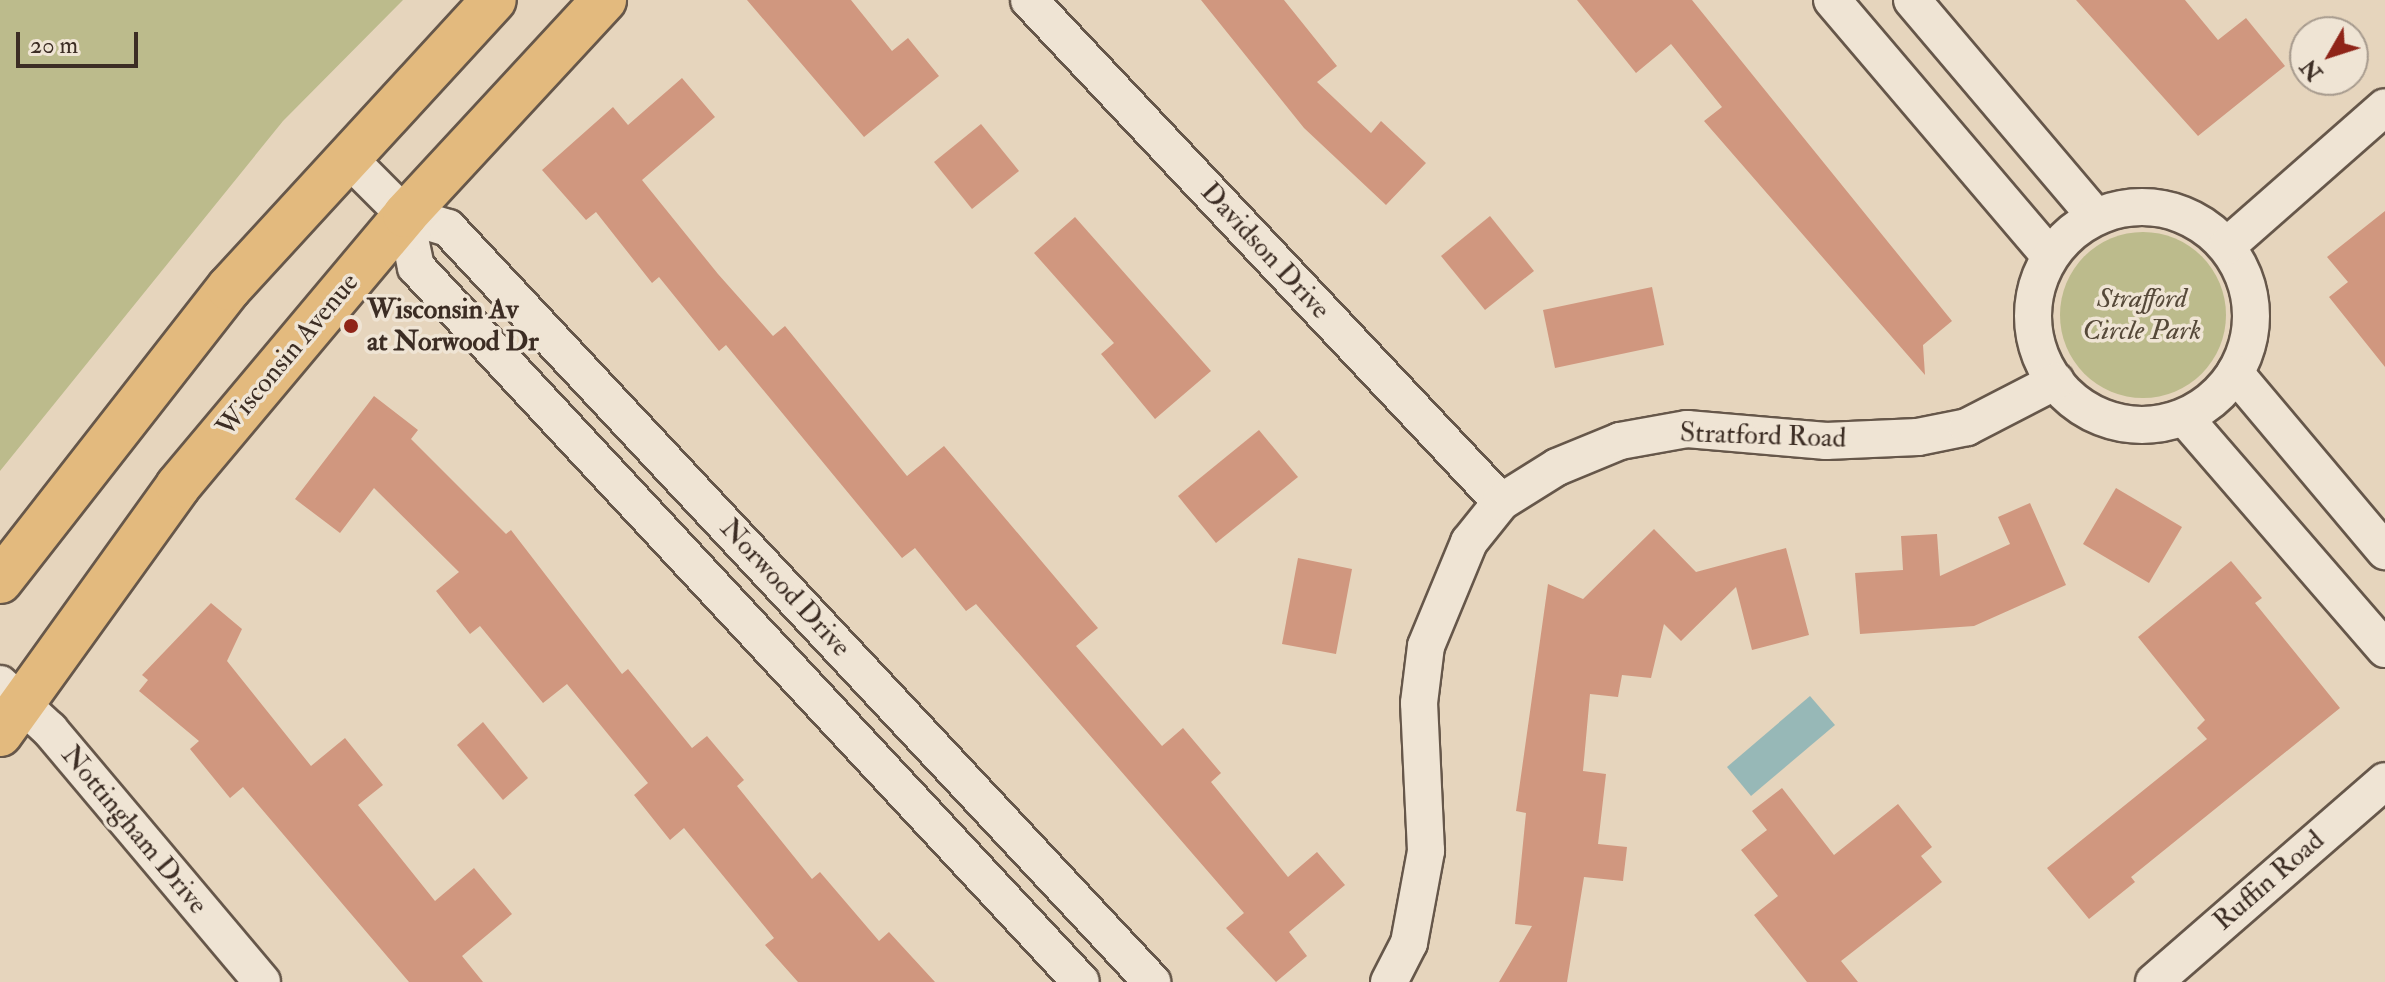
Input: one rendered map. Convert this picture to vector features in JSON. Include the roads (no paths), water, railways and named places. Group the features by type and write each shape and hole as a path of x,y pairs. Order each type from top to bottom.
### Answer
{"main road":[{"path":"0,581 219,300 494,0"},
{"name":"Wisconsin Avenue","path":"7,706 178,486 405,215 604,0"}],"street":[{"name":"Davidson Drive","path":"1029,0 1501,502"},
{"path":"1832,0 2050,256"},
{"path":"1912,0 2095,216"},
{"path":"2227,246 2385,107"},
{"name":"Norwood Drive","path":"349,159 405,215 448,228 1152,982"},
{"path":"2152,207 2206,226 2227,246 2245,278 2252,315 2235,373 2206,405 2184,417 2146,426 2115,422 2086,410 2056,381 2035,339 2033,309 2050,256 2095,216 2152,207"},
{"name":"Norwood Drive","path":"405,215 416,267 1081,982"},
{"path":"2235,373 2385,551"},
{"name":"Stratford Road","path":"1389,982 1409,943 1426,851 1419,703 1426,646 1469,542 1501,502 1557,467 1620,441 1687,429 1826,441 1918,437 1967,427 2056,381"},
{"path":"2184,417 2385,649"},
{"path":"681,555 720,519"},
{"name":"Nottingham Drive","path":"7,706 262,982"},
{"name":"Ruffin Road","path":"2154,982 2385,781"},
{"path":"942,834 979,797"}],"water":[{"path":"1810,696 1835,725 1751,796 1727,767"}],"place":[{"name":"Wisconsin Av at Norwood Dr","path":"351,326"}],"park label":[{"name":"Strafford Circle Park","path":"2142,315"}]}
